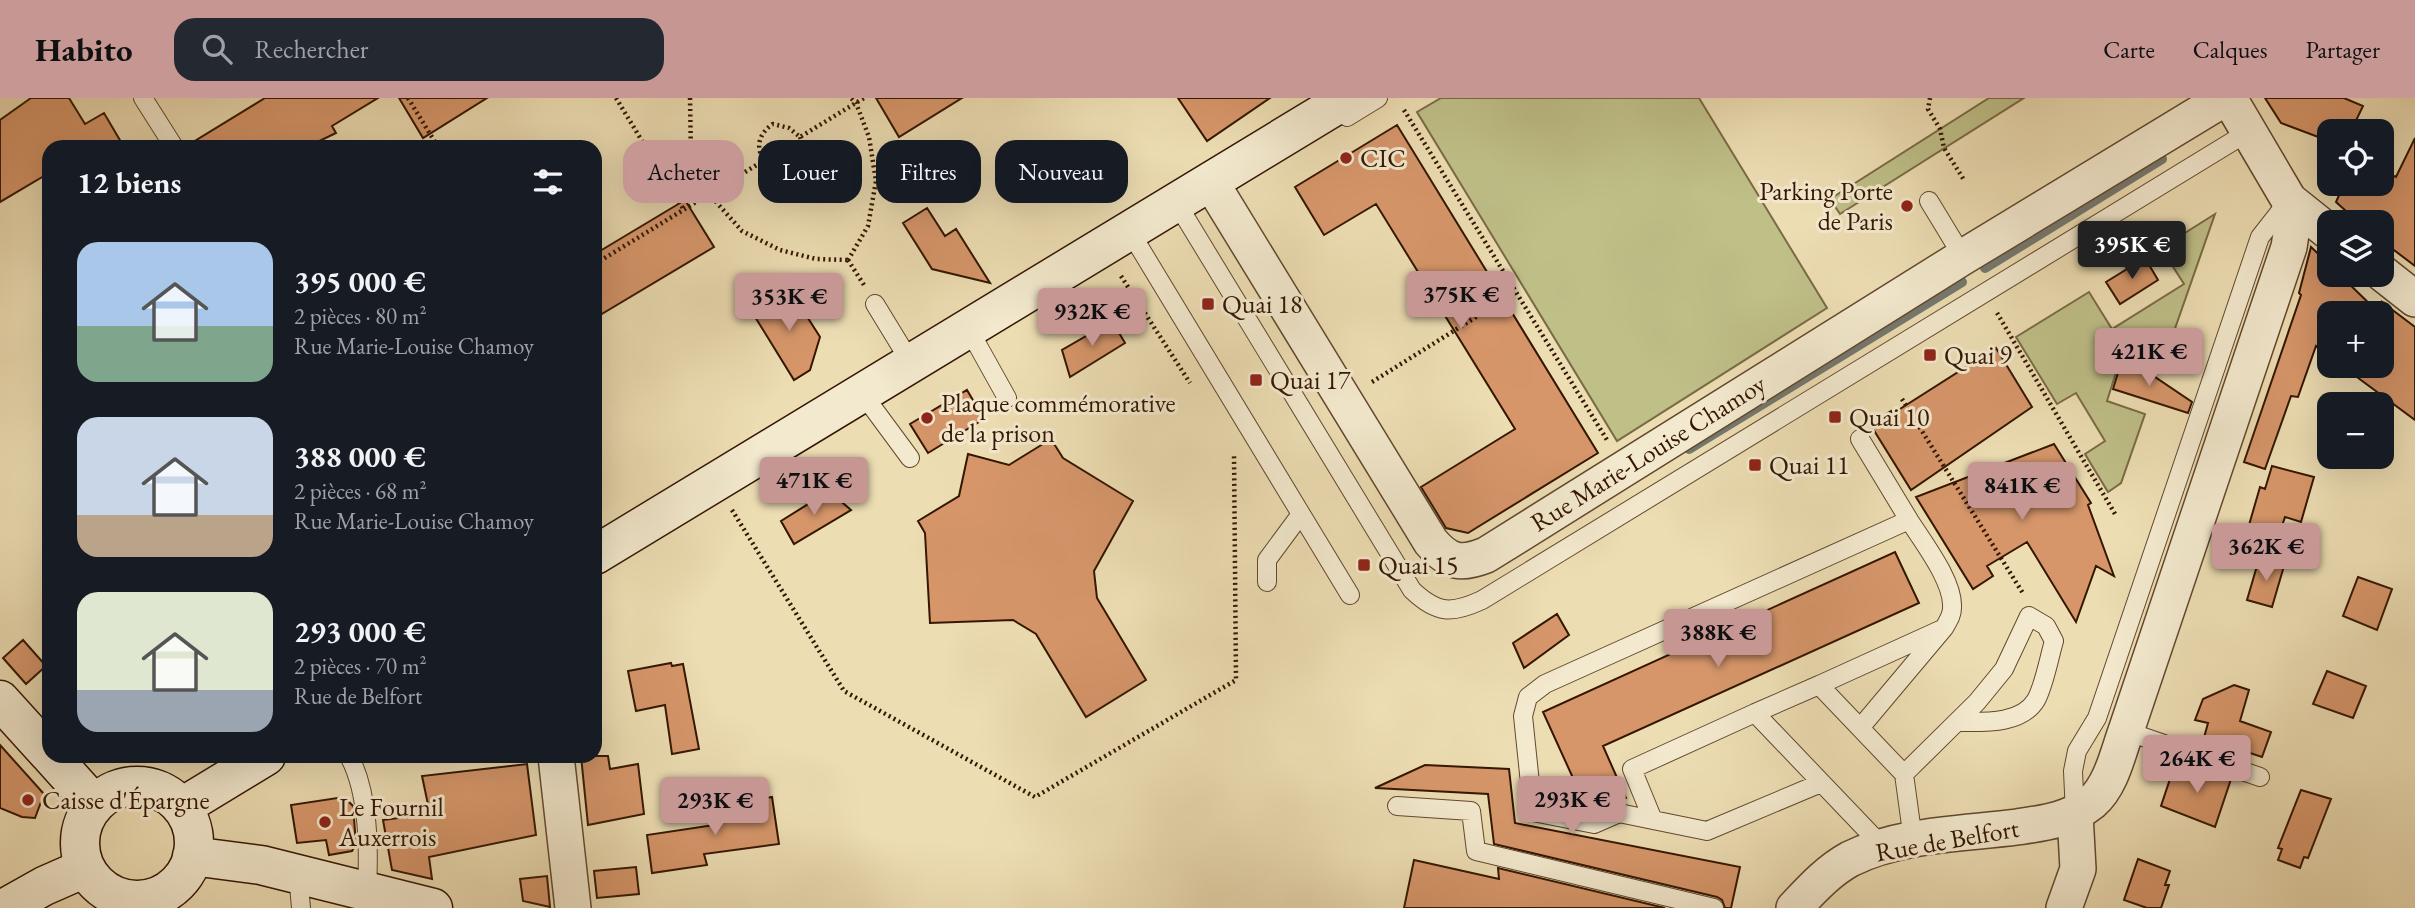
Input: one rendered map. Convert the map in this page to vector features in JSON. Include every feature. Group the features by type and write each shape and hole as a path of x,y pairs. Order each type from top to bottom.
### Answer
{"main road":[{"path":"602,551 1348,98"},
{"path":"0,700 42,746"},
{"path":"57,763 94,804"},
{"path":"182,807 254,763"},
{"path":"129,786 149,786 167,794 182,807 192,830 192,856 186,872 175,885 160,895 143,900 125,899 109,893 95,882 86,868 79,841 82,828 94,804 110,792 129,786"},
{"path":"192,856 261,865 299,891 367,891 433,908"},
{"path":"12,906 44,886 86,868"}],"street":[{"name":"Rue Marie-Louise Chamoy","path":"1219,176 1431,542 1441,553 1456,561 1471,561 1486,555 1964,257 2227,98"},
{"path":"2227,98 2289,200 2317,222"},
{"path":"2064,908 2078,869 2075,814 2094,800 2106,782 2126,731 2289,247 2293,221 2289,200"},
{"path":"2394,282 2415,299"},
{"path":"557,763 573,908"},
{"name":"Rue de Belfort","path":"1794,908 1818,882 1850,860 1898,844 2051,822 2075,814"}],"lane":[{"path":"144,98 170,140"},
{"path":"1219,176 1271,162 1378,98"},
{"path":"1176,202 1412,590 1427,604 1445,611 1463,608 1482,600 2248,132"},
{"path":"2075,814 2073,772 2077,751 2097,718 2260,237 2289,200"},
{"path":"1929,201 1964,257"},
{"path":"1116,238 1301,514 1350,595"},
{"path":"875,304 911,363"},
{"path":"968,328 1007,398"},
{"path":"862,393 910,458"},
{"path":"1860,439 1947,582 1953,606 1951,617 1944,628 1860,728"},
{"path":"1267,582 1266,560 1301,514"},
{"path":"1821,783 1707,831 1619,813 1594,824 1533,812 1523,716 1528,697 1545,684 1909,520"},
{"path":"1898,844 1904,774 1958,722 2004,669 2029,616 2046,626 2054,642 2035,702 2022,713 2008,719 1958,722"},
{"path":"1653,820 1632,769 1944,628"},
{"path":"1819,685 1904,774"},
{"path":"1755,713 1821,783 1898,844"},
{"path":"2126,731 2260,777"},
{"path":"352,763 369,844 367,891"},
{"path":"1397,806 1471,811 1476,852 1714,908"}],"path":[{"path":"408,98 434,140"},
{"path":"616,98 684,210"},
{"path":"691,98 691,140"},
{"path":"717,203 742,231 780,250 816,259 848,260 868,226 876,181 869,138 856,103 851,98"},
{"path":"800,137 864,98"},
{"path":"1930,98 1928,109 1940,129 1944,148 1964,180"},
{"path":"1404,110 1624,468"},
{"path":"760,140 763,130 773,124 789,128 801,140"},
{"path":"602,260 695,203"},
{"path":"1116,238 1190,384"},
{"path":"1402,363 1516,292"},
{"path":"1997,312 2115,514"},
{"path":"1902,399 2025,596 2029,616"},
{"path":"715,483 844,691 1035,797 1236,680 1234,453 1227,441"}],"green space":[{"path":"1441,98 1699,98 1827,308 1617,441 1417,112"},
{"path":"1989,98 2024,98 1840,214 1830,199"},
{"path":"2215,214 2164,360 2124,347 2107,401 2145,414 2121,483 2108,492 2085,454 2105,441 2076,393 2057,404 2016,337 2089,292 2112,329 2184,284 2161,248"}],"building":[{"path":"31,98 69,98 85,124 104,113 120,140 42,140 42,177 0,202 0,120"},
{"path":"265,98 378,98 332,126 336,133 322,140 196,140"},
{"path":"399,98 487,98 423,138"},
{"path":"876,98 962,98 899,137"},
{"path":"1178,98 1270,98 1207,141"},
{"path":"2265,98 2344,98 2363,106 2357,119 2317,119 2317,136 2281,123"},
{"path":"1397,125 1598,453 1468,533 1446,528 1421,487 1515,429 1376,204 1324,235 1295,187"},
{"path":"2415,138 2415,266 2394,250 2394,210 2345,210 2336,202 2339,196 2394,196 2394,176 2396,177"},
{"path":"680,203 687,203 714,247 602,314 602,250"},
{"path":"927,208 945,236 956,229 990,283 932,269 903,223"},
{"path":"2311,247 2317,253 2317,287 2352,287 2367,301 2317,301 2317,347 2298,397 2291,396 2265,469 2244,462 2301,295 2299,293"},
{"path":"2145,258 2158,280 2120,304 2106,282"},
{"path":"790,290 820,337 810,370 794,380 752,312"},
{"path":"2394,311 2415,327 2415,420 2394,404 2394,392 2377,392 2358,378 2394,378"},
{"path":"1112,321 1125,343 1070,377 1062,350"},
{"path":"1996,348 2032,407 1911,490 1870,424 1891,411 1892,414"},
{"path":"2121,363 2146,371 2192,402 2188,413 2113,389"},
{"path":"967,390 984,419 928,453 910,424"},
{"path":"1051,439 1063,458 1133,501 1094,571 1097,598 1146,680 1086,717 1036,634 1013,620 930,623 925,533 918,521 959,496 968,454 1009,465"},
{"path":"2054,444 2091,503 2088,505 2114,576 2096,566 2076,622 2027,542 1987,566 1993,576 1973,589 1916,497"},
{"path":"2272,466 2314,477 2301,522 2285,517 2279,535 2249,525 2260,487 2265,489"},
{"path":"829,491 851,510 794,544 781,521"},
{"path":"1895,552 1919,603 1603,746 1626,798 1593,812 1588,811 1543,712"},
{"path":"2259,559 2284,566 2272,607 2247,600"},
{"path":"2358,577 2392,589 2377,630 2343,616"},
{"path":"1557,614 1569,635 1524,668 1513,643"},
{"path":"23,640 42,661 42,670 26,684 3,658"},
{"path":"671,663 672,666 683,664 699,749 672,754 665,705 636,711 628,671"},
{"path":"2327,671 2366,686 2353,718 2313,704"},
{"path":"2234,685 2249,690 2240,721 2271,732 2262,757 2241,750 2239,758 2202,745 2208,723 2195,720 2203,699"},
{"path":"0,745 44,794 35,818 22,817 0,808"},
{"path":"602,756 608,756 610,769 638,764 644,814 588,825 582,763 602,763"},
{"path":"527,764 536,835 429,857 432,879 392,870 383,820 430,814 422,776"},
{"path":"1425,765 1509,769 1515,823 1740,867 1731,908 1725,908 1722,900 1717,897 1494,844 1488,794 1375,788"},
{"path":"2174,767 2194,774 2196,767 2231,779 2215,827 2161,806"},
{"path":"2301,790 2331,799 2308,858 2304,857 2300,868 2278,860 2282,849 2278,848"},
{"name":"Le Fournil Auxerrois","path":"344,797 353,806 356,844 352,851 329,855 326,840 297,843 291,805"},
{"path":"772,797 779,844 704,854 707,865 652,873 647,835 721,824 720,812 737,810 736,803"},
{"path":"2138,859 2170,871 2165,885 2169,885 2161,908 2147,908 2124,900"},
{"path":"1414,860 1499,879 1498,868 1665,908 1404,908"},
{"path":"636,867 639,894 597,898 594,871"},
{"path":"547,876 550,907 523,901 520,879"}],"waterway":[{"path":"1985,268 2162,159"},
{"path":"1689,449 1962,282"}],"place":[{"name":"CIC","path":"1346,158"},
{"name":"Parking Porte de Paris","path":"1907,206"},
{"name":"Quai 18","path":"1208,304"},
{"name":"Quai 9","path":"1930,355"},
{"name":"Quai 17","path":"1256,380"},
{"name":"Quai 10","path":"1835,417"},
{"name":"Plaque commémorative de la prison","path":"927,418"},
{"name":"Quai 11","path":"1755,465"},
{"name":"Quai 15","path":"1364,565"},
{"name":"Caisse d'Épargne","path":"28,800"},
{"name":"Le Fournil Auxerrois","path":"325,822"}]}
